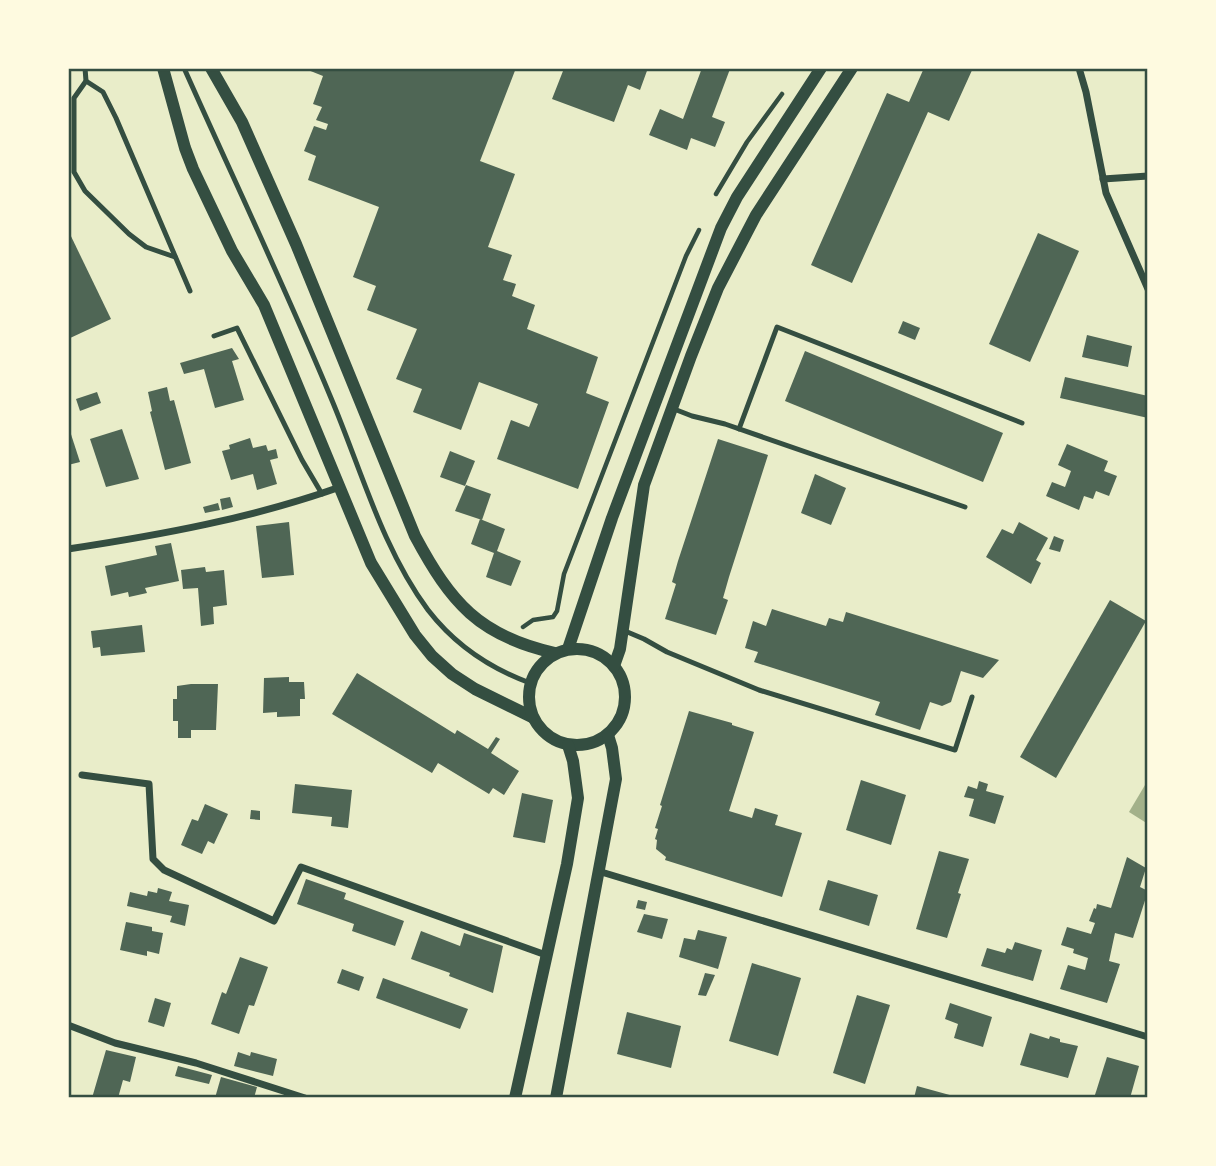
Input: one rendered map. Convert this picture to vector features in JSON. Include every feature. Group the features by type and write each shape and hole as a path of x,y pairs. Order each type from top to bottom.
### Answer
{"street":[{"path":"163,68 193,169 232,251 264,305 371,563 415,635 432,656 452,674 475,689 532,717"},
{"path":"211,68 242,122 296,244 415,537 434,572 469,615 514,642 562,651 585,649 601,655 614,666 622,678 625,705 621,718 608,735 595,743 582,746 553,740 540,730 532,717 528,700 530,683 536,671 562,651 721,228 737,197 821,68"},
{"path":"614,666 620,649 644,485 718,288 756,215 852,68"},
{"path":"1079,68 1106,193 1148,289"},
{"path":"1103,179 1148,176"},
{"path":"68,549 162,534 322,494 340,487"},
{"path":"556,1098 616,779 608,735"},
{"path":"515,1098 567,864 578,798 568,745"},
{"path":"82,775 149,784 153,859 164,870 274,921 301,867 546,955"},
{"path":"598,871 1148,1037"},
{"path":"68,1025 115,1044 196,1063 305,1098"}],"lane":[{"path":"85,68 86,82 74,97 74,172 85,191 129,234 146,247 175,257"},
{"path":"184,68 299,322 386,535 406,575 427,609 452,639 503,673 530,683"},
{"path":"86,82 103,92 116,118 190,291"},
{"path":"739,429 777,327 1023,423"},
{"path":"214,336 237,328 302,460 322,494"},
{"path":"671,408 965,507"},
{"path":"622,630 759,690 955,750 972,697"}],"shaded area":[{"path":"1145,785 1148,786 1148,824 1129,812"}],"building":[{"path":"303,68 516,68 480,161 515,174 488,247 512,255 503,280 516,284 512,296 535,305 527,329 598,357 586,393 609,402 578,489 497,459 511,420 529,427 538,404 479,382 461,430 413,412 422,389 396,379 417,329 367,310 376,286 353,277 379,207 308,180 316,156 304,151 314,126 326,130 328,124 316,120 322,107 313,104 323,76"},
{"path":"557,68 648,68 640,90 628,85 614,122 552,99 563,71"},
{"path":"702,68 730,69 712,117 725,122 715,147 691,138 687,150 649,135 660,109 683,119"},
{"path":"924,68 973,68 949,121 928,112 852,283 811,265 887,93 909,102"},
{"path":"68,230 111,319 68,339"},
{"path":"1038,233 1079,251 1030,362 989,344"},
{"path":"903,321 920,328 915,340 898,333"},
{"path":"1087,335 1132,346 1128,367 1082,357"},
{"path":"232,348 239,359 232,361 244,400 215,408 204,369 184,374 180,363"},
{"path":"805,351 1003,433 983,482 785,401"},
{"path":"1065,377 1148,396 1148,418 1060,398"},
{"path":"167,387 170,401 174,400 191,463 165,470 150,412 148,392"},
{"path":"97,392 101,403 80,411 76,399"},
{"path":"68,425 80,462 68,465"},
{"path":"122,429 139,479 106,487 90,439"},
{"path":"250,438 253,448 266,445 268,451 276,449 278,458 270,460 277,484 257,490 253,474 231,480 222,451 230,449 229,445"},
{"path":"718,439 768,455 729,577 723,598 728,600 716,635 665,619 676,584 672,582 678,561"},
{"path":"1067,444 1108,461 1104,471 1117,476 1109,496 1096,491 1093,499 1084,496 1079,510 1046,496 1052,482 1065,487 1071,471 1058,465"},
{"path":"450,451 475,461 465,486 440,477"},
{"path":"815,474 846,488 831,525 801,513"},
{"path":"466,485 491,494 482,520 455,511"},
{"path":"230,497 233,507 222,510 220,499"},
{"path":"218,503 220,510 205,513 203,507"},
{"path":"480,519 505,529 497,551 521,561 511,586 486,577 494,553 471,544"},
{"path":"289,522 294,575 262,578 256,526"},
{"path":"1019,522 1048,538 1036,560 1041,563 1031,584 986,557 1002,529 1013,534"},
{"path":"1054,536 1064,540 1060,552 1049,549"},
{"path":"171,543 179,581 145,588 147,593 129,597 128,592 111,596 105,566 157,555 155,546"},
{"path":"205,567 206,572 224,570 227,605 213,607 214,624 201,626 198,588 183,589 181,570"},
{"path":"1110,600 1146,621 1056,778 1020,757"},
{"path":"772,609 826,626 829,618 843,622 846,612 999,660 983,678 961,671 951,702 942,706 930,702 920,730 875,715 880,702 754,662 758,652 745,648 753,621 766,626"},
{"path":"142,625 145,652 101,656 100,647 93,648 91,631"},
{"path":"357,673 455,734 457,730 488,749 496,737 500,739 491,753 519,771 504,795 493,788 489,794 438,763 432,773 332,714"},
{"path":"289,677 289,682 304,682 305,699 300,699 300,716 277,717 277,712 263,713 264,678"},
{"path":"218,684 216,730 191,730 191,738 178,738 178,721 173,721 173,699 177,699 177,686"},
{"path":"689,711 754,732 729,811 752,818 755,808 778,815 775,825 802,833 782,897 665,860 666,857 656,849 658,829 655,828 662,806 660,805"},
{"path":"861,780 906,795 891,845 846,830"},
{"path":"979,781 988,784 986,791 1004,796 995,824 969,816 974,799 964,797 968,786 977,789"},
{"path":"295,784 352,790 348,828 331,826 332,817 292,813"},
{"path":"522,793 553,800 545,843 513,837"},
{"path":"205,804 228,814 214,844 208,841 202,854 181,845 192,819 198,821"},
{"path":"251,810 260,811 260,820 250,819"},
{"path":"939,851 969,859 947,938 916,929"},
{"path":"1127,857 1146,868 1140,887 1148,891 1133,938 1115,933 1109,961 1120,964 1107,1003 1060,989 1068,965 1085,970 1088,958 1061,945 1067,927 1091,934 1095,923 1089,921 1094,908 1096,909 1097,904 1111,908"},
{"path":"306,879 346,893 344,899 404,921 395,946 352,931 354,924 297,904"},
{"path":"828,880 878,895 869,926 819,910"},
{"path":"158,888 172,892 169,901 189,905 185,926 170,922 172,916 127,906 130,892 147,896 148,891 157,893"},
{"path":"638,900 647,902 645,910 636,908"},
{"path":"644,914 668,919 662,939 637,932"},
{"path":"126,922 152,927 152,931 163,933 159,954 147,951 147,956 120,950"},
{"path":"698,930 727,937 718,969 679,957 684,938 695,940"},
{"path":"421,931 460,946 464,933 503,946 493,993 411,959"},
{"path":"1015,942 1042,950 1033,981 981,966 987,948 1005,953 1007,948 1012,950"},
{"path":"240,957 268,967 254,1006 249,1005 239,1034 211,1024 222,992 226,994"},
{"path":"752,963 801,978 778,1056 729,1041"},
{"path":"342,969 364,977 359,991 337,983"},
{"path":"705,973 715,975 706,996 698,995"},
{"path":"383,978 468,1009 460,1029 376,998"},
{"path":"857,995 890,1005 865,1084 833,1073"},
{"path":"155,998 171,1003 164,1027 148,1022"},
{"path":"950,1003 992,1017 983,1047 954,1038 958,1024 945,1019"},
{"path":"627,1012 681,1026 671,1068 617,1054"},
{"path":"1030,1033 1049,1039 1050,1036 1060,1039 1060,1042 1078,1046 1068,1078 1020,1065"},
{"path":"106,1050 136,1057 130,1082 123,1080 118,1098 92,1098"},
{"path":"238,1052 250,1056 251,1052 277,1059 273,1076 234,1066"},
{"path":"1107,1057 1139,1066 1130,1098 1094,1098"},
{"path":"178,1066 212,1075 209,1084 175,1076"},
{"path":"221,1077 257,1087 254,1098 215,1098"},
{"path":"917,1086 957,1097 957,1098 914,1098"}]}
